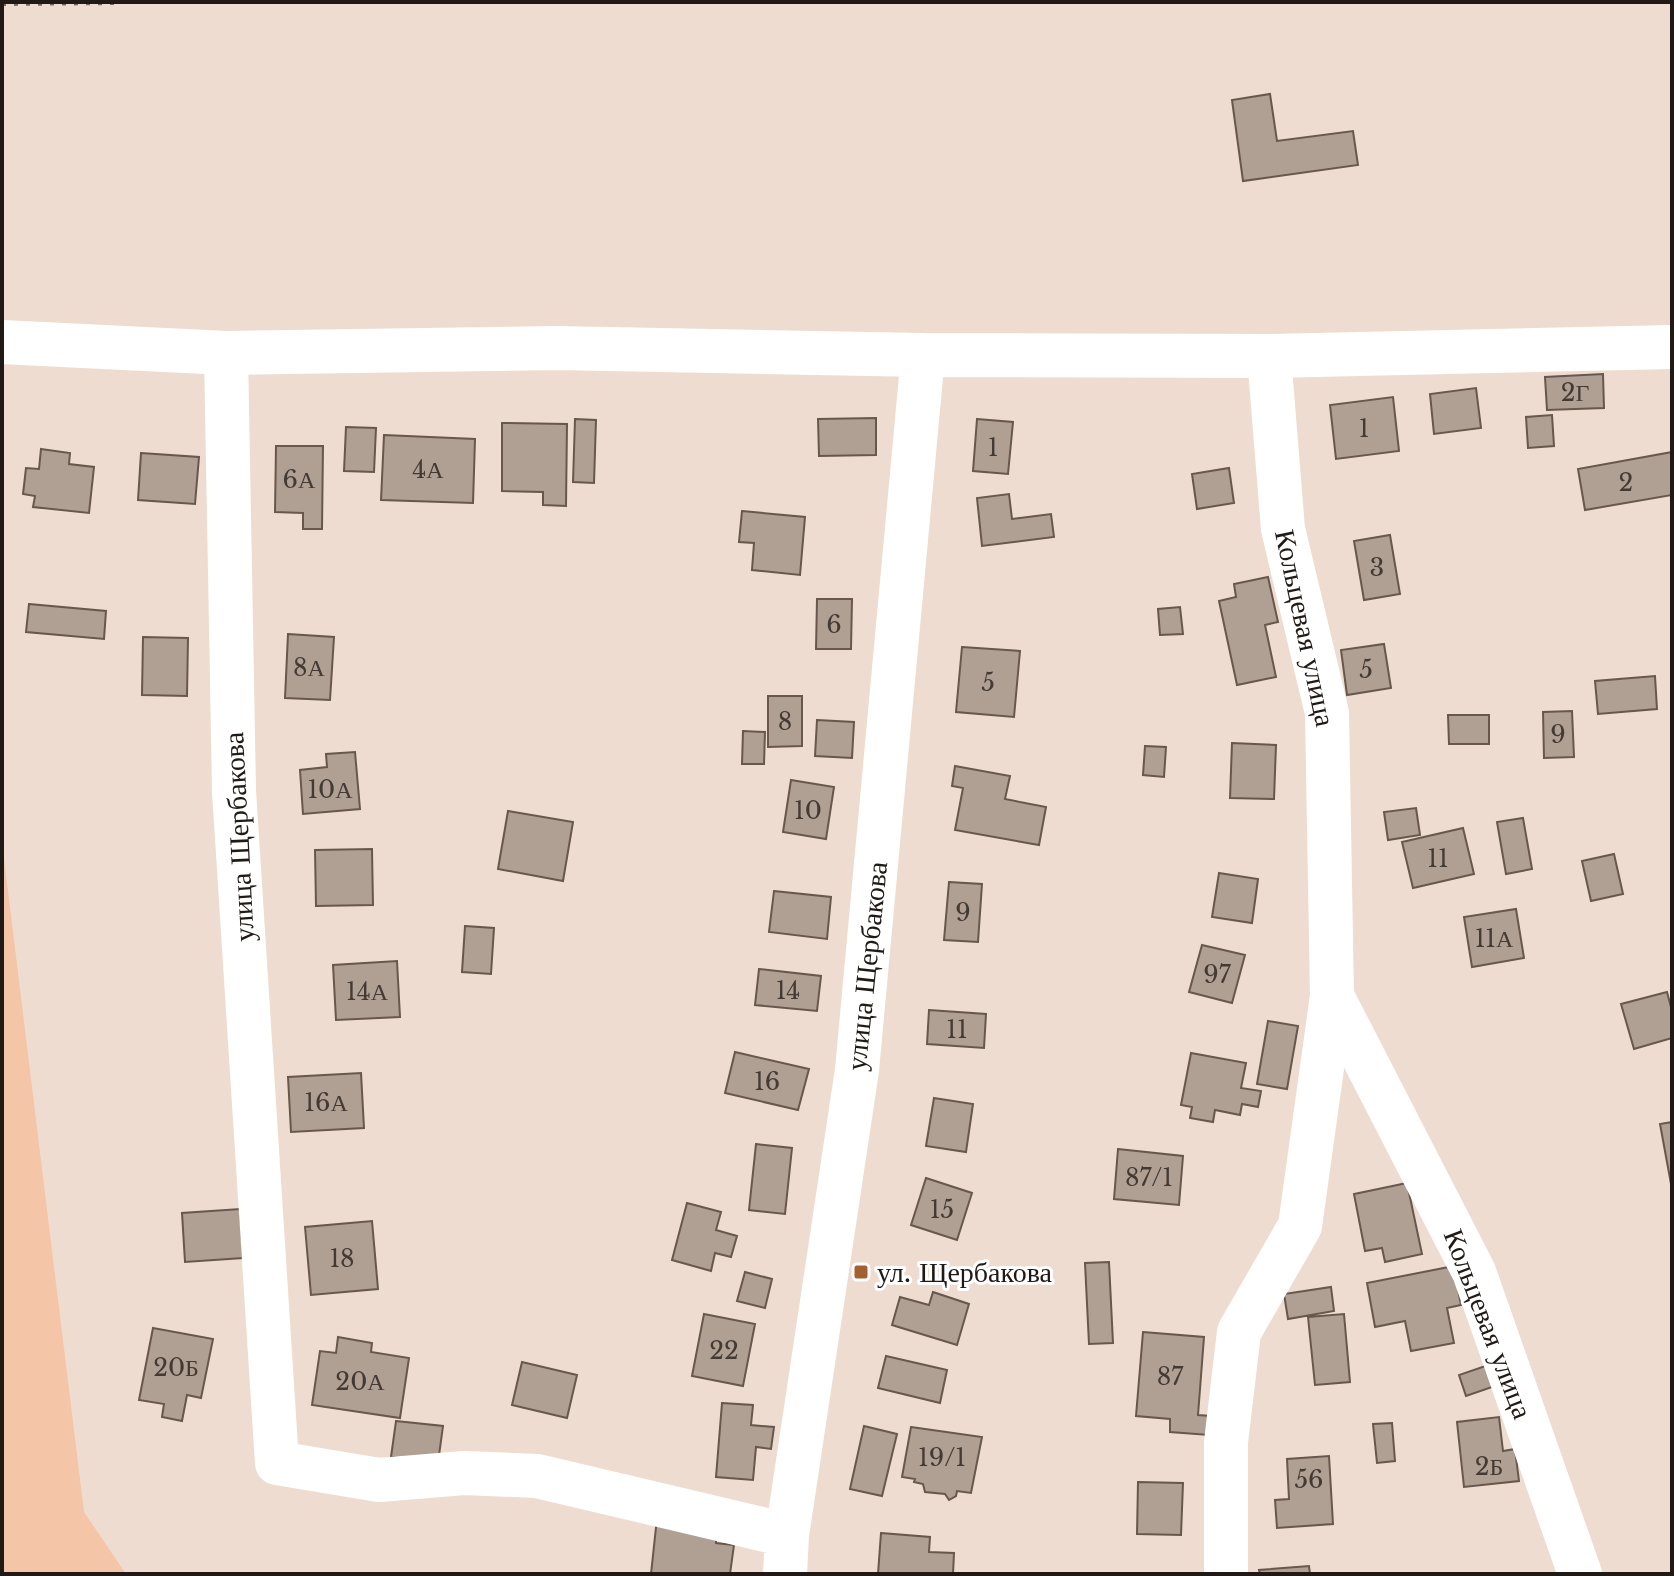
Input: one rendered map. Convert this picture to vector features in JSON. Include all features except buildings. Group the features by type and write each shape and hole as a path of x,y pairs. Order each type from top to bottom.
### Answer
{"street":[{"path":"2,342 226,353 557,348 923,355 1269,356 1672,347"},
{"name":"улица Щербакова","path":"226,353 234,791 277,1463 379,1480 464,1473 537,1476 786,1554 857,1070 923,355"},
{"name":"Кольцевая улица","path":"1226,1574 1226,1442 1239,1332 1300,1226 1332,996 1327,713 1283,529 1269,356"},
{"name":"Кольцевая улица","path":"1332,996 1474,1272 1580,1574"}],"shaded area":[{"path":"2,842 84,1512 126,1574 2,1574"}],"railway":[{"path":"2,3 121,2"}],"place":[{"name":"ул. Щербакова","path":"861,1272"}]}
